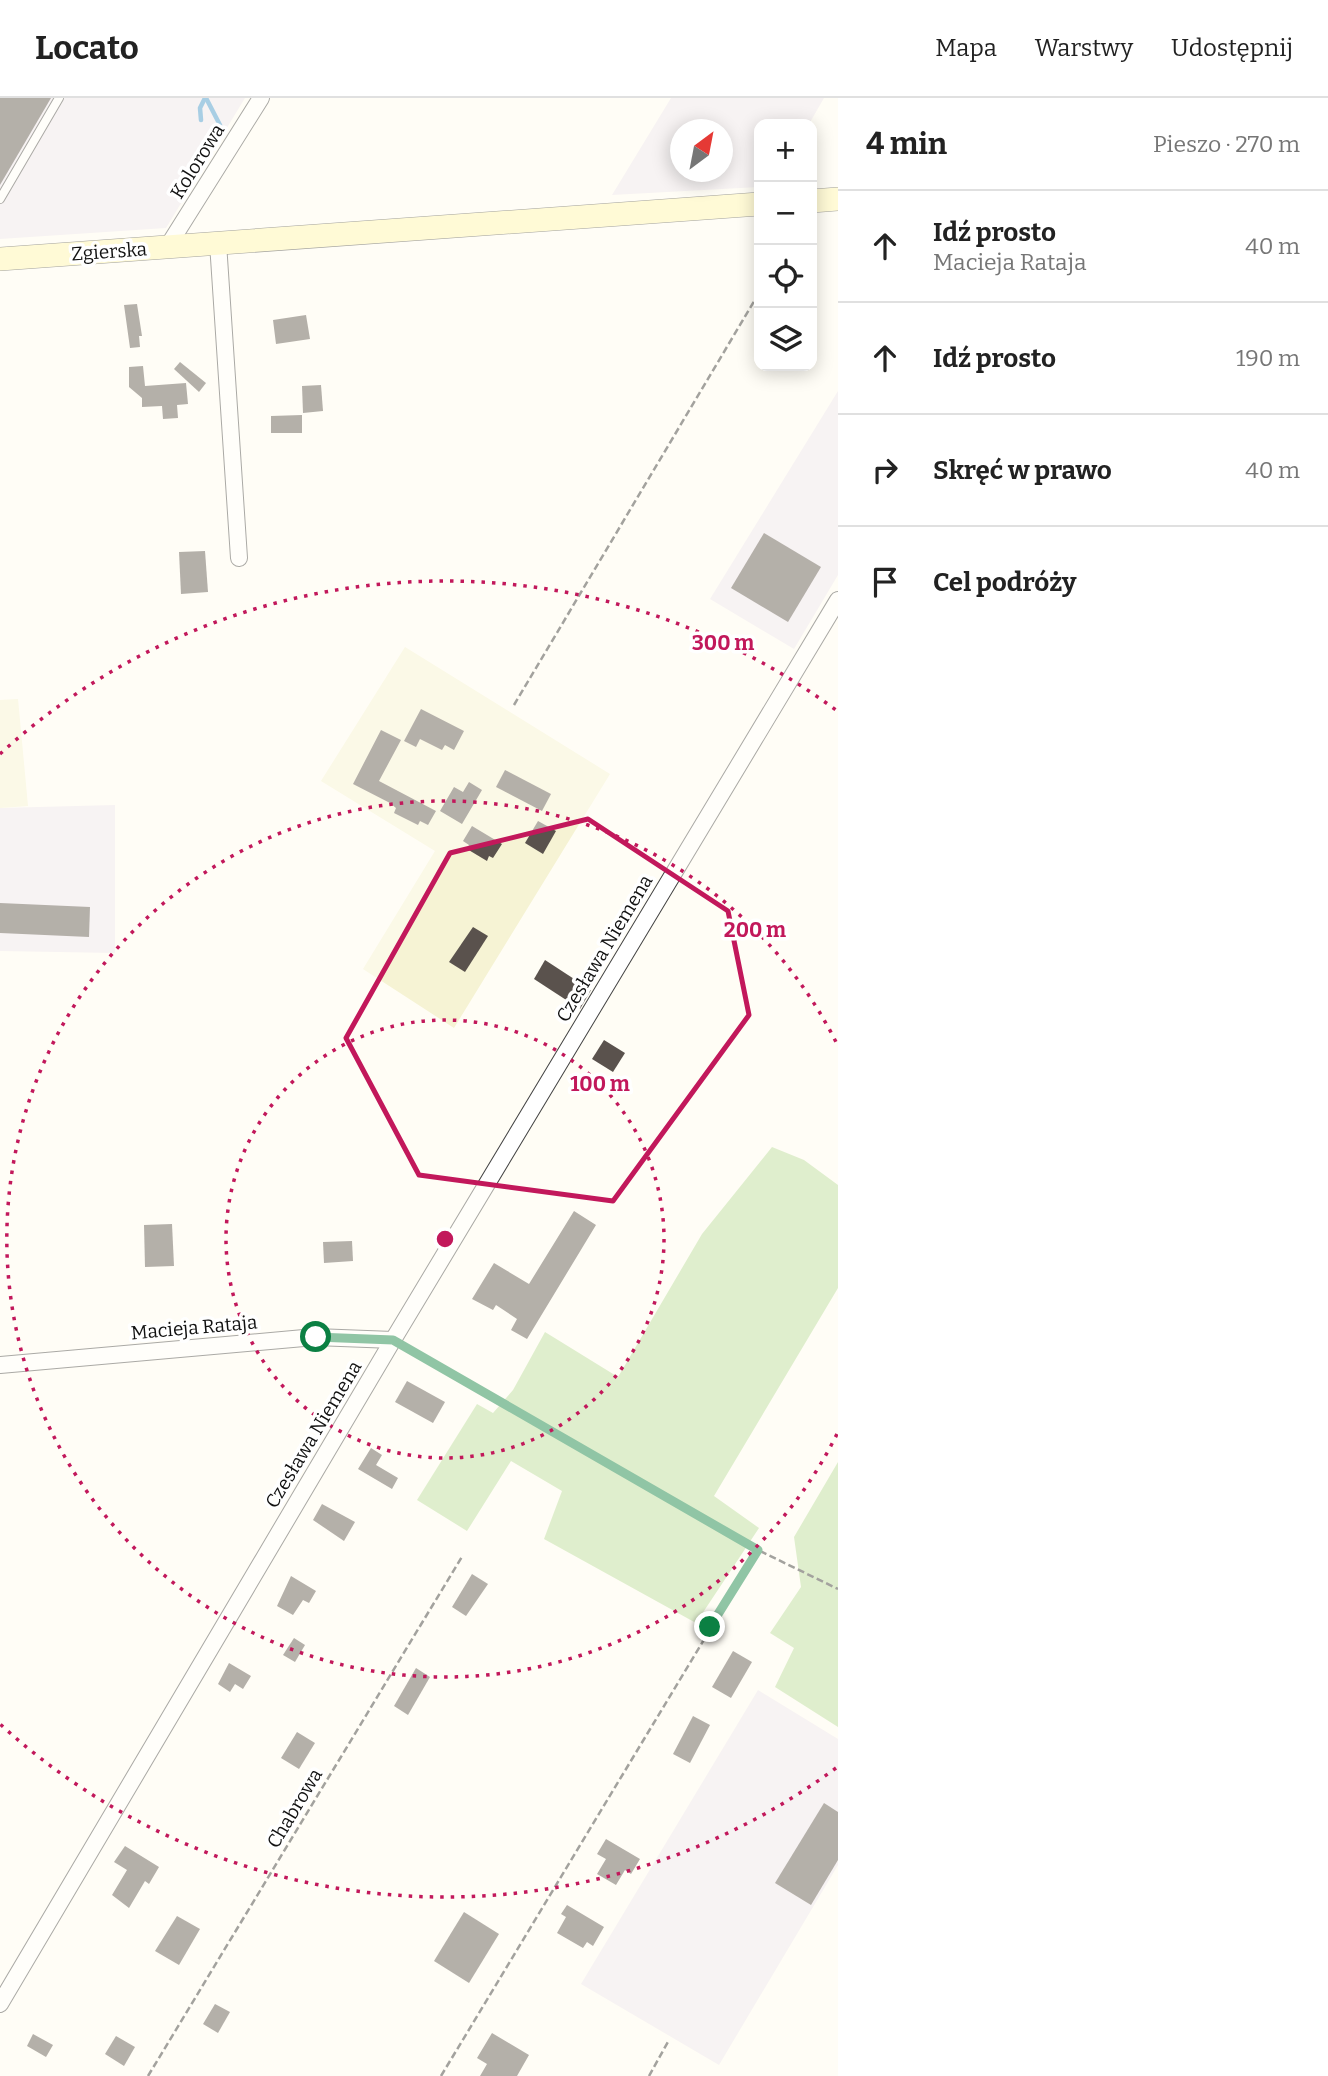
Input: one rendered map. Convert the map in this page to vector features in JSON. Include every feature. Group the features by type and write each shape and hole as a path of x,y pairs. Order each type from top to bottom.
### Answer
{"main road":[{"path":"817,201 838,199"},
{"name":"Zgierska","path":"0,259 754,204"}],"street":[{"name":"Kolorowa","path":"168,246 261,98"},
{"path":"218,243 239,558"},
{"name":"Czesława Niemena","path":"0,2004 393,1340 838,600"},
{"name":"Macieja Rataja","path":"0,1365 316,1337 393,1340"}],"lane":[{"path":"0,200 59,98"}],"path":[{"path":"514,705 754,301"},
{"path":"393,1340 758,1550 838,1589"},
{"path":"441,2076 758,1550"},
{"name":"Chabrowa","path":"148,2076 463,1555"},
{"path":"649,2076 669,2040"}],"highlighted area":[{"path":"588,819 728,911 749,1015 613,1201 419,1175 346,1038 450,853"}],"shaded area":[{"path":"0,98 245,98 166,228 0,239"},
{"path":"671,98 824,98 812,119 754,119 754,187 612,195"},
{"path":"838,391 838,575 794,649 710,599"},
{"path":"405,647 610,774 454,1028 363,969 435,851 321,781"},
{"path":"18,699 28,806 0,808 0,700"},
{"path":"115,805 115,953 0,951 0,808"},
{"path":"758,1690 838,1739 838,1865 719,2065 581,1984"}],"green space":[{"path":"772,1147 804,1160 838,1185 838,1288 714,1496 759,1528 696,1623 544,1539 562,1491 511,1461 467,1531 417,1500 477,1404 493,1413 513,1390 545,1332 618,1377 702,1234"},
{"path":"838,1462 838,1727 775,1687 794,1648 770,1633 801,1587 794,1537"}],"building":[{"path":"0,98 51,98 0,185"},
{"path":"137,304 142,336 139,336 140,347 130,348 124,305"},
{"path":"306,315 310,339 276,344 273,320"},
{"path":"180,362 206,383 199,392 174,369"},
{"path":"143,366 145,386 186,383 188,404 177,405 178,418 163,419 162,406 142,407 142,398 129,387 129,367"},
{"path":"321,385 323,411 303,413 302,386"},
{"path":"302,415 302,433 271,433 271,416"},
{"path":"764,533 821,567 788,622 731,588"},
{"path":"205,551 208,592 181,594 179,552"},
{"path":"421,709 464,731 454,750 445,745 442,750 420,739 416,747 404,741"},
{"path":"381,730 401,740 379,781 436,811 428,825 420,821 418,825 394,813 396,808 390,803 353,784"},
{"path":"505,770 551,794 542,811 496,787"},
{"path":"469,782 482,790 462,824 440,811 454,787 463,792"},
{"path":"538,821 556,831 543,854 525,843"},
{"path":"472,826 502,844 493,858 489,856 487,861 467,849 469,845 463,841"},
{"path":"0,903 90,907 89,937 0,933"},
{"path":"473,927 488,936 465,972 449,962"},
{"path":"545,960 591,990 580,1009 534,979"},
{"path":"604,1040 625,1053 613,1072 592,1059"},
{"path":"574,1211 596,1225 527,1339 511,1330 517,1319 496,1305 493,1310 472,1299 494,1263 529,1284"},
{"path":"172,1224 174,1266 145,1267 144,1225"},
{"path":"352,1241 353,1261 324,1263 323,1242"},
{"path":"407,1381 445,1402 433,1423 395,1402"},
{"path":"371,1448 382,1455 376,1465 398,1478 392,1489 358,1469"},
{"path":"322,1504 355,1522 344,1541 313,1520"},
{"path":"472,1574 488,1584 466,1616 452,1607"},
{"path":"291,1576 316,1591 309,1603 303,1600 293,1615 277,1606"},
{"path":"294,1638 305,1645 295,1662 283,1655"},
{"path":"733,1651 752,1662 731,1698 712,1687"},
{"path":"229,1663 251,1676 243,1689 235,1684 230,1692 218,1684"},
{"path":"416,1668 430,1677 408,1715 394,1706"},
{"path":"693,1716 710,1725 690,1763 673,1754"},
{"path":"297,1732 315,1743 299,1769 281,1758"},
{"path":"824,1803 838,1812 838,1860 811,1905 775,1883"},
{"path":"606,1839 640,1859 631,1874 625,1870 616,1885 597,1874 606,1859 597,1854"},
{"path":"125,1846 159,1867 149,1884 145,1881 129,1908 112,1895 127,1870 114,1862"},
{"path":"567,1905 604,1927 593,1946 587,1942 583,1948 557,1933 566,1917 561,1914"},
{"path":"464,1912 499,1934 469,1983 434,1961"},
{"path":"177,1916 200,1929 179,1965 155,1951"},
{"path":"215,2004 230,2012 218,2033 203,2024"},
{"path":"492,2033 529,2055 517,2076 480,2076 487,2064 477,2058"},
{"path":"33,2034 53,2045 46,2057 27,2046"},
{"path":"116,2036 135,2047 124,2066 105,2054"}],"waterway":[{"path":"201,120 200,108 205,98"},
{"path":"206,98 220,125"}],"route":[{"path":"316,1337 393,1340 758,1550 710,1627"}]}
